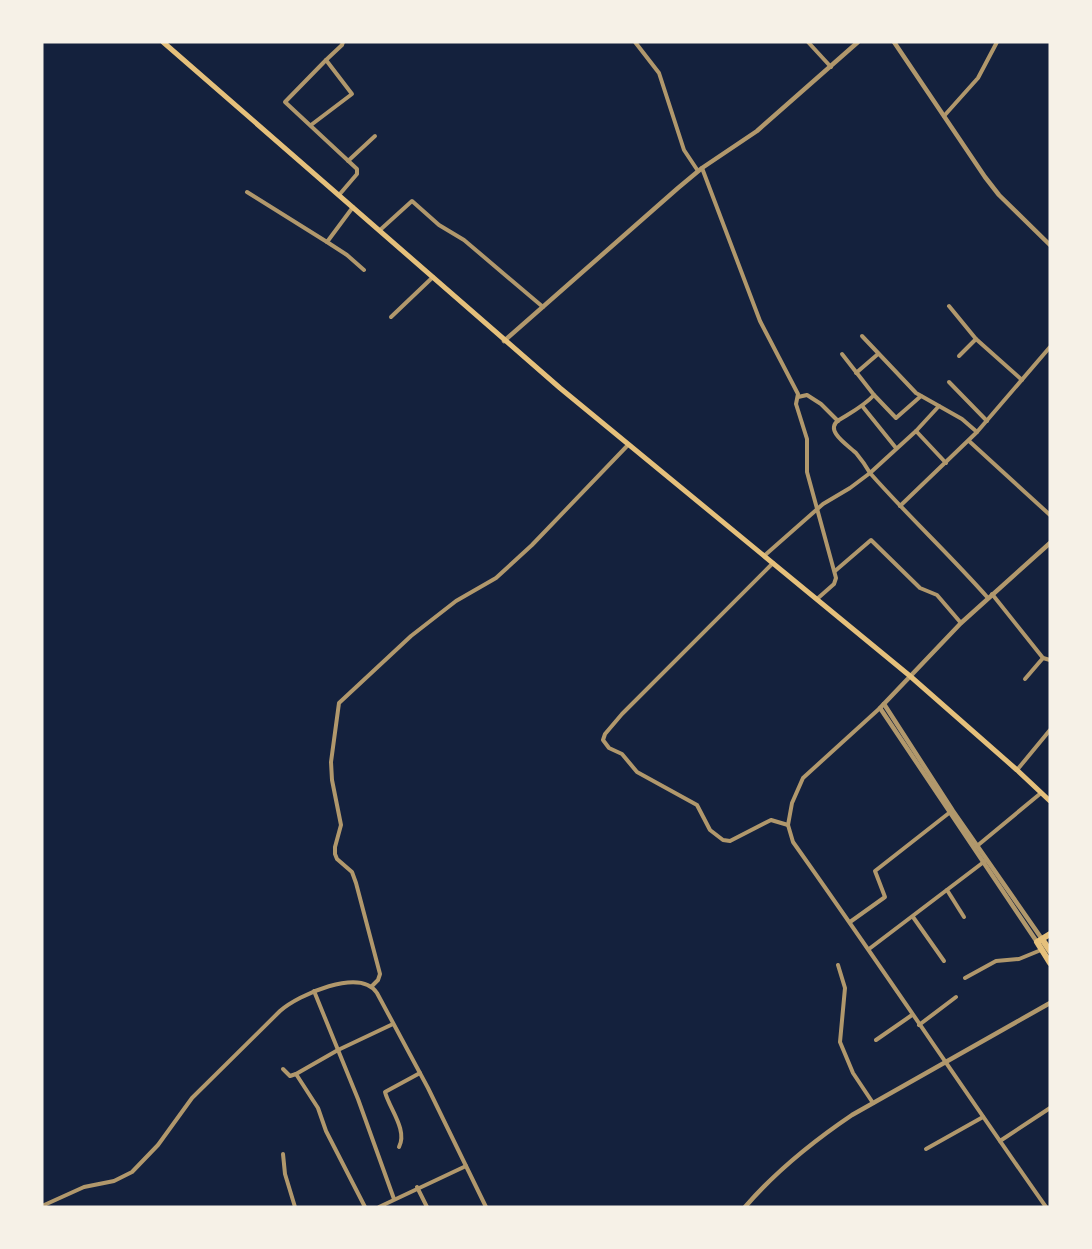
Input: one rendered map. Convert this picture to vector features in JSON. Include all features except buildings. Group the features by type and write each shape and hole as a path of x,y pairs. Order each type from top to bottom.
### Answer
{"main road":[{"path":"163,42 504,341 909,676 1050,801"},
{"path":"1050,934 1040,941 1047,948 1050,963"}],"street":[{"path":"339,195 357,174 357,169 285,102 343,42"},
{"path":"635,42 659,73 684,150 700,169 760,321 795,387 798,397 796,404 807,439 807,472 835,571 836,581 817,599"},
{"path":"808,42 831,67"},
{"path":"504,341 700,169 757,132 858,42"},
{"path":"894,42 985,177 999,195 1050,245"},
{"path":"944,117 978,78 998,42"},
{"path":"311,125 352,94 326,60"},
{"path":"348,161 375,136"},
{"path":"247,192 347,255 364,270"},
{"path":"380,230 412,201 439,225 464,240 543,307"},
{"path":"327,242 353,207"},
{"path":"391,317 433,277"},
{"path":"949,306 976,339 1022,380"},
{"path":"862,336 921,396 962,419 977,432"},
{"path":"958,356 976,339"},
{"path":"900,507 969,441 1050,346"},
{"path":"842,354 896,418 921,396"},
{"path":"856,373 878,354"},
{"path":"949,382 987,421"},
{"path":"874,394 863,407 837,421 835,430 840,440 855,452 900,507 990,596 1043,658 1050,660"},
{"path":"798,397 807,395 821,404 837,421"},
{"path":"764,555 817,509 870,473 916,431 939,406"},
{"path":"863,407 896,448"},
{"path":"916,431 946,463"},
{"path":"969,441 1050,515"},
{"path":"372,986 377,982 380,974 356,883 352,872 337,860 334,854 341,825 332,780 331,762 339,703 411,636 456,601 501,574 628,445"},
{"path":"835,571 871,540 920,588 937,595 961,622"},
{"path":"1046,1207 793,842 788,825 792,803 803,778 882,706 961,622 1050,543"},
{"path":"773,563 622,714 605,734 603,740 609,748 622,754 637,772 697,805 710,830 723,840 730,840 771,820 788,825"},
{"path":"1025,679 1043,658"},
{"path":"882,706 949,813 1040,941"},
{"path":"882,706 985,861"},
{"path":"1017,770 1050,730"},
{"path":"977,846 1041,792"},
{"path":"850,922 885,897 875,871 949,813"},
{"path":"869,949 985,861"},
{"path":"948,890 964,916"},
{"path":"914,917 944,961"},
{"path":"965,978 996,961 1019,959 1047,948"},
{"path":"838,965 845,995 840,1042 853,1073 873,1103"},
{"path":"42,1206 84,1187 114,1181 132,1172 158,1145 192,1098 256,1033 292,1001 314,991 339,984 358,983 372,986 420,1073 485,1206"},
{"path":"314,991 394,1199"},
{"path":"919,1025 956,997"},
{"path":"746,1207 767,1182 796,1155 829,1130 1050,1003"},
{"path":"876,1040 912,1015"},
{"path":"283,1069 290,1076 296,1074 338,1050 393,1024"},
{"path":"399,1147 402,1142 401,1132 385,1092 420,1073"},
{"path":"296,1074 318,1108 326,1131 365,1207"},
{"path":"1000,1141 1048,1109 1050,1115"},
{"path":"926,1149 983,1117"},
{"path":"283,1154 285,1174 295,1207"},
{"path":"379,1207 417,1187 466,1166"},
{"path":"417,1187 427,1207"}]}
